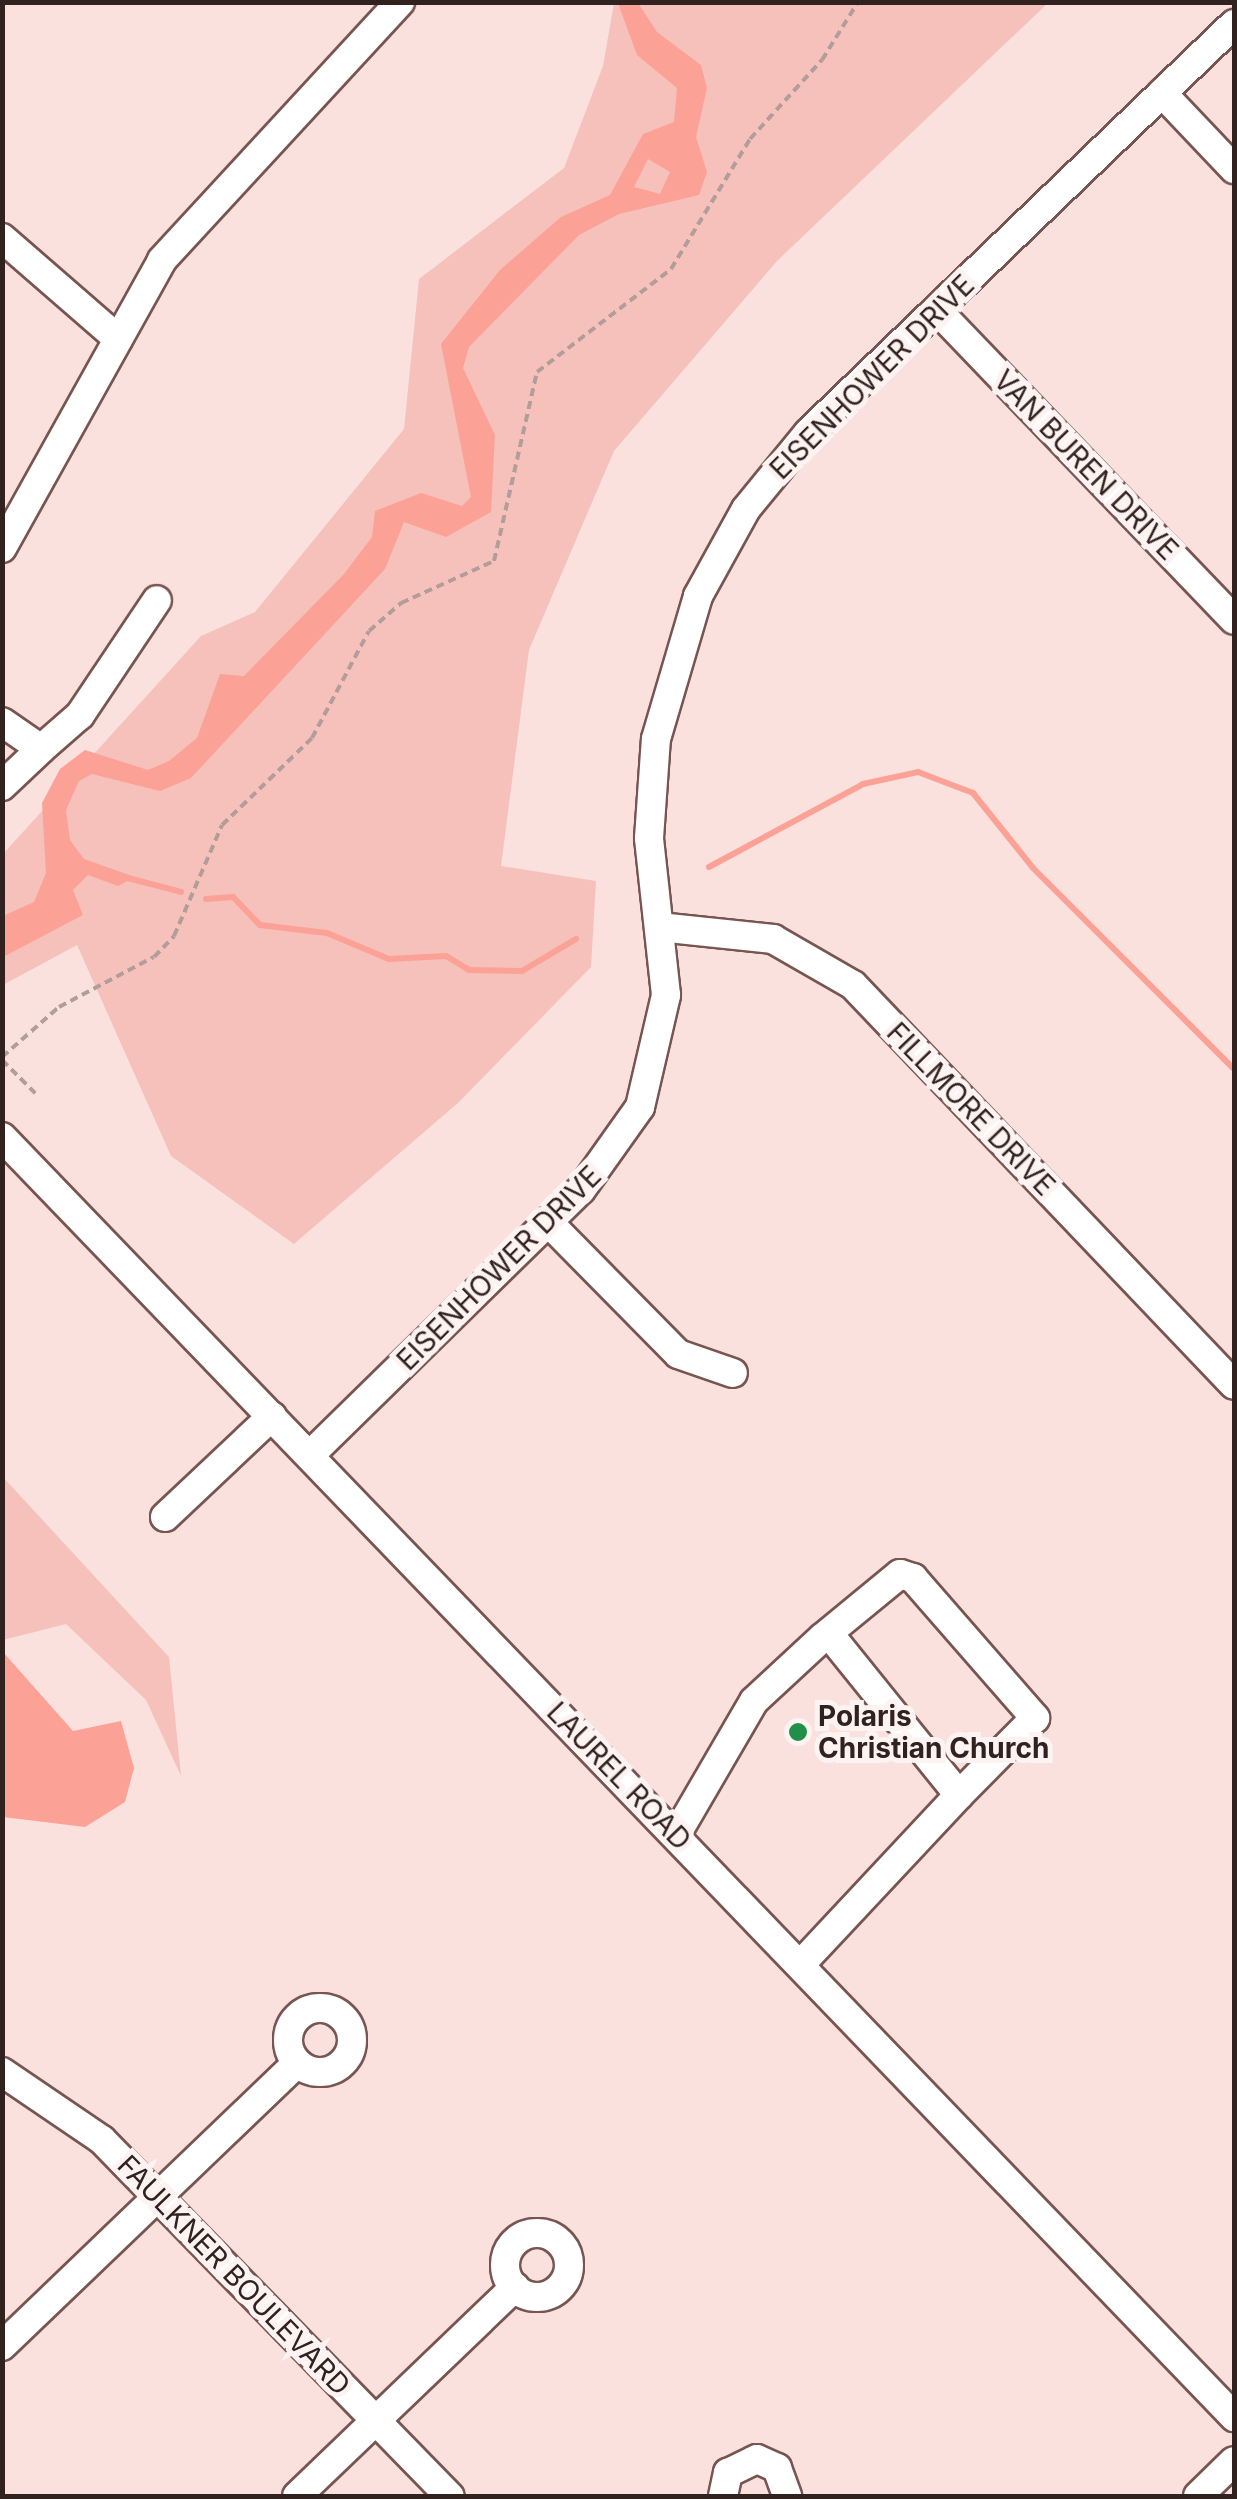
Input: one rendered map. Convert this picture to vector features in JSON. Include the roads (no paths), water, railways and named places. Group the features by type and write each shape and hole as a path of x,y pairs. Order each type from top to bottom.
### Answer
{"street":[{"path":"2,548 118,340 192,222 400,2"},
{"name":"EISENHOWER DRIVE","path":"310,1456 548,1222 623,1137 654,1071 666,994 649,838 654,756 698,596 776,470 1234,24"},
{"path":"1162,93 1234,169"},
{"path":"2,238 118,340"},
{"name":"VAN BUREN DRIVE","path":"937,310 1234,620"},
{"path":"2,786 80,715 157,600"},
{"path":"2,722 41,749"},
{"name":"FILLMORE DRIVE","path":"658,927 773,938 853,986 1234,1384"},
{"name":"LAUREL ROAD","path":"2,1137 1234,2416"},
{"path":"548,1222 678,1354 734,1373"},
{"path":"166,1518 272,1416"},
{"path":"676,1836 754,1700 829,1634 907,1575 1034,1709 800,1965"},
{"path":"829,1634 959,1795"},
{"path":"2,2346 297,2063"},
{"name":"FAULKNER BOULEVARD","path":"2,2072 85,2125 450,2496"},
{"path":"298,2496 515,2287"},
{"path":"723,2496 728,2474 757,2460 777,2468 787,2496"},
{"path":"1198,2496 1234,2461"}],"waterway":[{"path":"709,867 863,784 918,772 973,793 1033,868 1234,1069"},
{"path":"124,877 181,892"},
{"path":"206,899 233,897 260,925 327,933 389,959 446,956 469,970 522,971 576,939"}],"place":[{"name":"Polaris Christian Church","path":"798,1732"}]}
